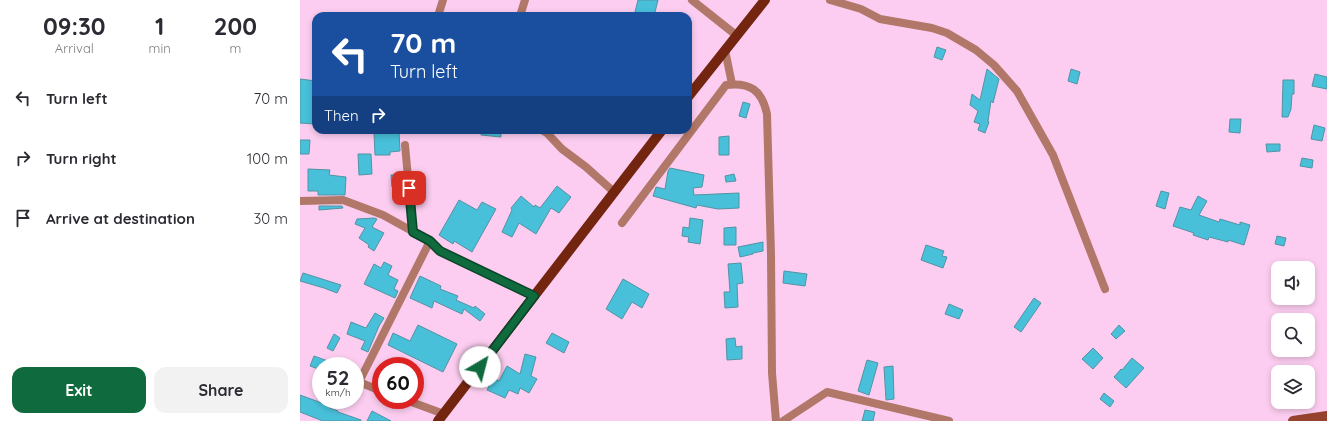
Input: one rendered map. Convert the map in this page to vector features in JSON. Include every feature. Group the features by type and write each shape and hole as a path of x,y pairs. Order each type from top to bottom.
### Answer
{"main road":[{"path":"692,91 765,0"},
{"path":"441,418 659,134"},
{"path":"1293,421 1327,416"}],"street":[{"path":"439,12 443,0"},
{"path":"521,12 525,0"},
{"path":"692,0 736,35"},
{"path":"830,0 861,9 880,19 932,28 947,34 976,50 994,65 1016,91 1053,155 1105,289"},
{"path":"725,50 732,84"},
{"path":"692,130 726,85 737,84 749,86 757,91 764,102 767,114 771,256 772,373 776,421"},
{"path":"548,134 562,149 586,167 614,192"},
{"path":"622,223 689,134"},
{"path":"405,145 413,232"},
{"path":"300,201 343,200 382,215 430,241 440,251 534,296"},
{"path":"372,387 359,382 430,241"},
{"path":"783,421 827,392 949,421"},
{"path":"424,409 441,418"}],"building":[{"path":"638,0 658,0 655,12 635,12"},
{"path":"937,47 946,50 942,60 934,57"},
{"path":"987,69 999,79 993,103 991,101 989,122 985,133 978,130 980,124 974,122 978,111 970,105 972,94 980,100"},
{"path":"1071,69 1080,72 1077,84 1068,81"},
{"path":"1315,74 1327,77 1327,89 1312,86"},
{"path":"300,79 312,80 312,124 300,123"},
{"path":"1283,80 1294,80 1294,94 1292,94 1291,109 1288,117 1282,117"},
{"path":"743,102 750,104 746,118 739,116"},
{"path":"1230,119 1241,119 1240,133 1229,132"},
{"path":"1314,125 1325,128 1322,141 1311,139"},
{"path":"374,134 399,134 400,151 390,152 390,155 375,155"},
{"path":"501,134 501,137 481,135"},
{"path":"729,136 729,155 719,155 719,137"},
{"path":"300,140 310,140 309,154 300,154"},
{"path":"1266,144 1280,144 1280,151 1267,152"},
{"path":"358,154 371,154 372,174 359,175"},
{"path":"1302,158 1313,160 1312,168 1300,166"},
{"path":"670,168 704,175 702,187 693,188 694,195 739,193 739,208 718,209 697,205 696,208 653,196 656,187 665,189 668,171"},
{"path":"308,169 330,170 329,175 346,177 345,195 318,195 318,191 308,191"},
{"path":"734,174 736,181 726,182 725,176"},
{"path":"391,175 401,175 402,186 392,187"},
{"path":"557,186 571,197 559,213 551,208 536,234 519,223 512,237 502,232 512,210 511,208 521,196 534,207 535,205 540,208"},
{"path":"1161,191 1169,193 1165,209 1156,206"},
{"path":"1198,196 1207,201 1199,215 1219,222 1220,219 1240,225 1240,222 1250,225 1244,245 1228,240 1228,242 1209,237 1208,240 1193,235 1194,233 1173,226 1180,207 1191,210"},
{"path":"459,200 477,210 482,202 496,209 472,252 454,241 453,244 439,235"},
{"path":"319,206 342,206 343,208 319,210"},
{"path":"690,218 703,220 700,244 688,242 689,237 682,236 683,227 689,228"},
{"path":"357,219 377,219 372,227 384,233 374,251 368,247 369,245 359,238 365,228 355,224"},
{"path":"736,227 736,245 724,245 724,228"},
{"path":"1277,236 1286,238 1284,246 1275,244"},
{"path":"763,242 763,251 740,257 738,247"},
{"path":"926,245 944,251 942,256 947,257 943,268 921,260"},
{"path":"384,262 392,266 388,275 398,280 394,289 398,291 395,298 364,284 374,264 381,268"},
{"path":"741,263 743,283 737,284 738,307 725,308 724,292 730,292 728,264"},
{"path":"784,271 807,274 805,286 783,283"},
{"path":"303,273 341,285 337,293 300,281"},
{"path":"420,276 441,286 440,289 458,296 456,300 474,308 475,306 485,314 480,321 464,309 462,314 434,301 432,308 410,298"},
{"path":"623,279 649,294 642,308 632,302 622,319 606,309"},
{"path":"1034,298 1041,303 1021,332 1014,327"},
{"path":"949,304 963,310 959,319 945,314"},
{"path":"375,313 384,318 368,352 361,349 365,341 347,334 351,322 366,328"},
{"path":"418,325 457,344 443,372 424,363 424,357 412,357 388,345 393,333 410,341"},
{"path":"1119,325 1125,331 1116,339 1111,334"},
{"path":"552,333 569,342 564,353 546,343"},
{"path":"334,334 340,338 333,351 327,348"},
{"path":"735,338 736,347 742,346 742,359 727,360 726,339"},
{"path":"1093,348 1103,358 1093,369 1082,359"},
{"path":"525,354 536,357 531,376 537,379 529,393 520,388 518,394 509,390 505,398 487,390 493,378 499,381 507,366 520,374"},
{"path":"1132,358 1144,368 1126,388 1114,377"},
{"path":"867,360 878,363 869,395 858,391"},
{"path":"893,366 894,399 886,400 884,367"},
{"path":"1104,393 1114,401 1110,407 1100,399"},
{"path":"300,395 312,399 312,409 333,409 361,421 323,421 300,412"},
{"path":"865,410 875,412 873,421 862,421"},
{"path":"372,411 391,421 367,421"}],"route":[{"path":"409,188 413,232 430,241 440,251 534,296 480,367"}]}
